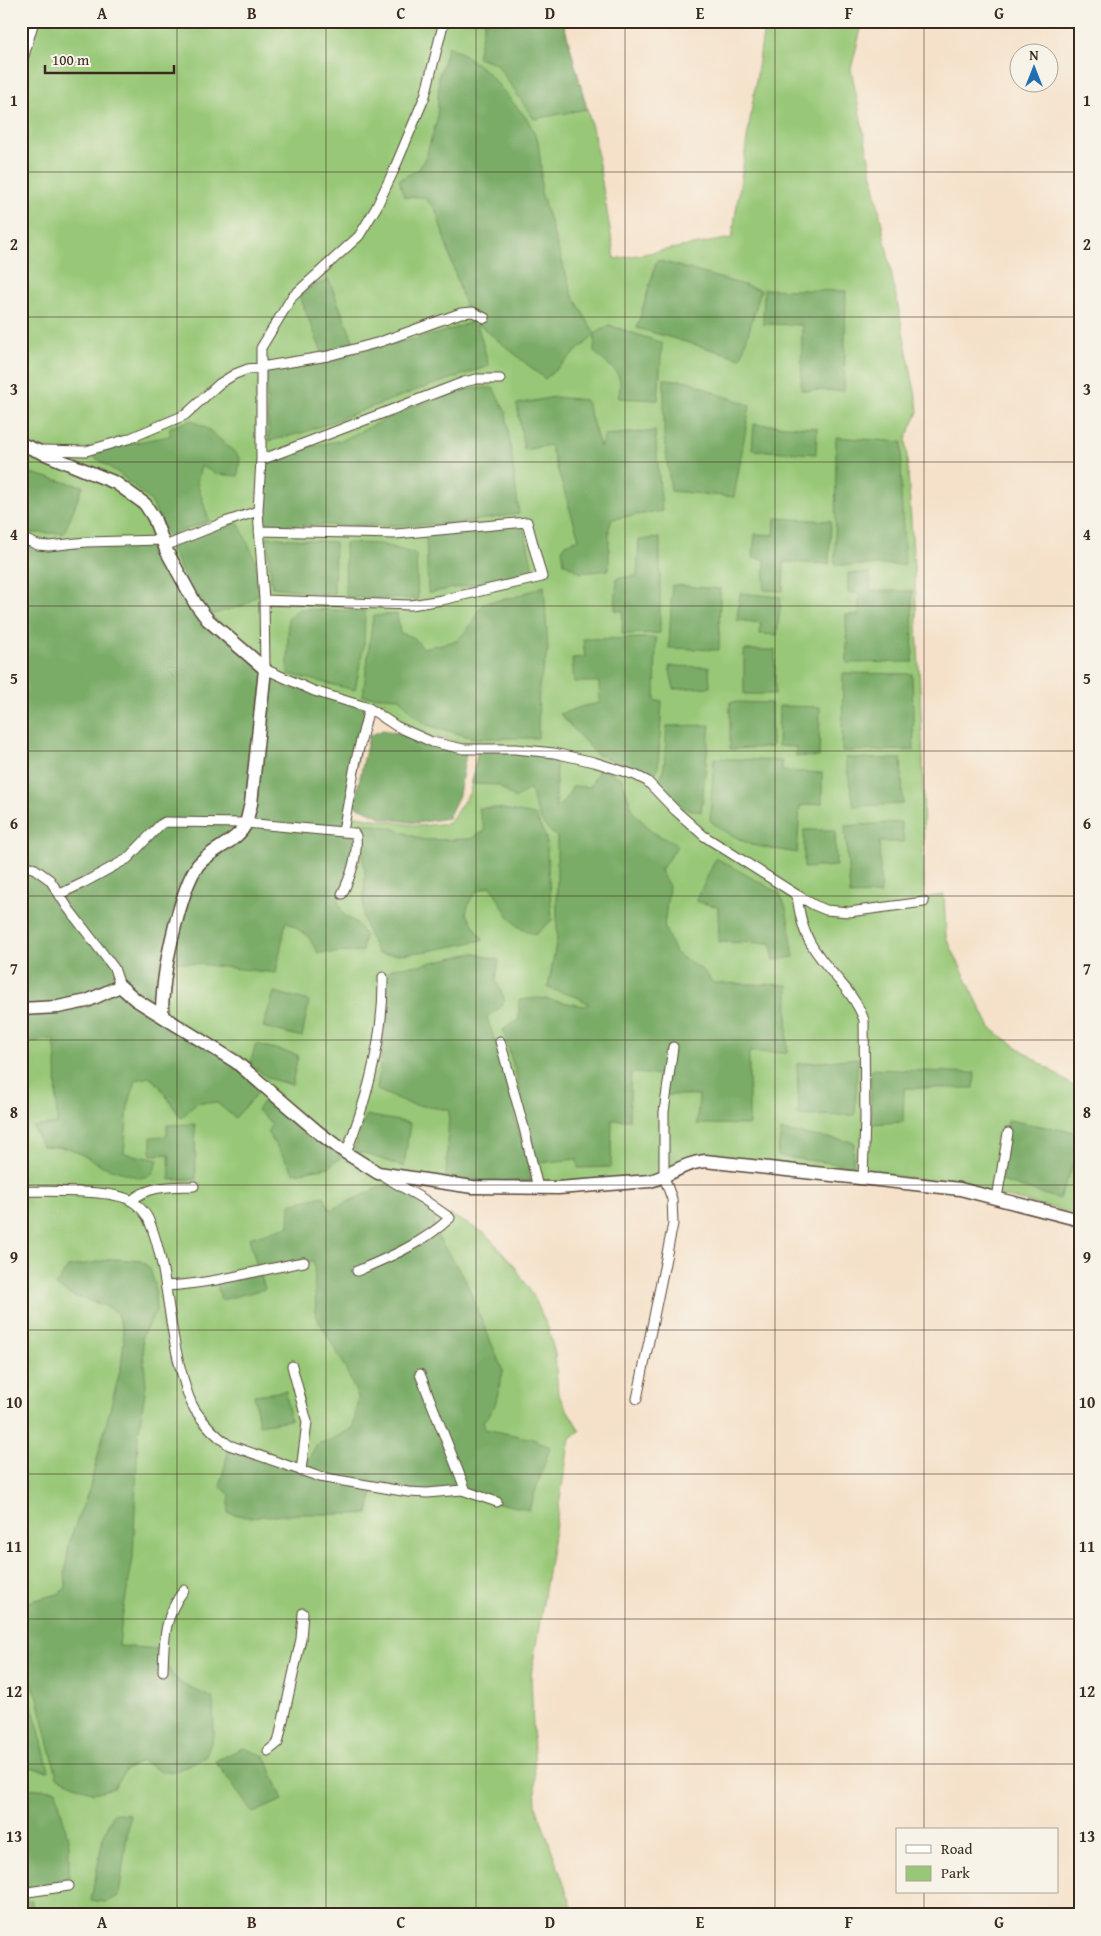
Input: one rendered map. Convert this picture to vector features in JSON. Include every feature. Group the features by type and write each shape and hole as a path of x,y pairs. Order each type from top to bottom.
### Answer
{"street":[{"path":"21,66 34,21"},
{"path":"162,1016 165,964 185,890 192,876 206,857 233,837 246,823 251,804 265,669 264,600 258,511 261,460 261,348 288,302 300,288 359,236 376,208 425,96 444,21"},
{"path":"27,447 86,451 128,439 185,415 219,384 235,374 261,367 337,354 380,342 461,314 473,312 485,318"},
{"path":"261,460 464,382 478,379 500,379"},
{"path":"27,447 107,479 126,489 145,504 154,518 163,543 195,603 208,620 265,669 314,690 369,708 407,731 445,745 463,749 554,753 594,762 642,778 656,789 676,811 704,836 814,906 842,912 924,902"},
{"path":"21,538 38,545 49,546 86,542 163,543 258,511"},
{"path":"259,531 396,534 527,522 542,577 442,600 411,604 264,600"},
{"path":"342,831 356,760 369,708"},
{"path":"60,894 92,879 127,859 165,822 246,823 342,831 356,834 357,846 349,880 342,894"},
{"path":"21,864 45,874 114,968 120,986 162,1016 236,1062 318,1132 346,1153 400,1184 450,1218 426,1238 390,1257 357,1271"},
{"path":"796,896 800,916 812,945 851,994 860,1008 864,1020 865,1119 863,1178"},
{"path":"346,1153 360,1118 371,1080 381,1018 383,977"},
{"path":"21,1009 58,1007 87,1001 120,986"},
{"path":"500,1041 538,1188"},
{"path":"638,1399 673,1224 672,1199 664,1177 664,1112 673,1047"},
{"path":"997,1198 1008,1133"},
{"path":"378,1173 473,1187 558,1188 650,1181 664,1177 682,1166 705,1161 960,1189 1080,1220"},
{"path":"131,1201 150,1189 194,1186"},
{"path":"21,1191 101,1194 131,1201 146,1214 150,1222 166,1286 175,1352 187,1394 195,1410 229,1446 320,1477 408,1492 466,1491 497,1502"},
{"path":"166,1286 210,1282 304,1262"},
{"path":"292,1366 307,1422 301,1471"},
{"path":"420,1374 466,1491"},
{"path":"163,1671 164,1640 168,1615 175,1601 184,1590"},
{"path":"268,1752 278,1743 300,1639 303,1613"},
{"path":"21,1893 68,1886"}],"green space":[{"path":"21,21 563,21 594,135 615,259 732,238 765,21 863,21 851,69 918,412 906,439 923,759 924,898 944,895 946,937 990,1028 1079,1090 1080,1199 1072,1213 961,1186 864,1171 824,1171 717,1158 687,1158 643,1181 584,1185 381,1175 421,1200 436,1215 451,1215 486,1234 514,1265 534,1297 548,1328 555,1354 558,1394 580,1431 570,1438 531,1675 536,1806 575,1915 21,1915 21,1008 164,960 344,814 419,826 449,823 470,792 478,748 399,728 381,714 385,701 368,708 304,689 40,545 21,537"},
{"path":"485,21 563,21 587,109 534,119 496,63 477,57"},
{"path":"448,46 462,53 487,72 528,120 538,141 541,192 572,294 595,334 609,325 662,343 658,400 618,398 620,381 618,375 594,351 595,335 545,379 477,323 489,366 417,390 305,432 269,441 266,371 437,334 475,321 468,315 435,208 423,197 404,197 399,180 419,169 426,156 437,120 439,76"},
{"path":"657,260 761,290 741,358 637,328"},
{"path":"329,280 354,343 323,355 298,292"},
{"path":"764,289 846,291 844,391 801,390 802,325 763,324"},
{"path":"664,379 689,381 750,405 734,497 671,491 664,436"},
{"path":"474,388 493,388 506,412 519,514 451,524 368,526 263,524 266,466 282,452 343,440 411,407"},
{"path":"555,397 586,400 600,447 605,435 655,431 662,511 612,519 609,528 609,570 581,573 564,563 562,550 566,544 579,539 550,445 524,450 517,404"},
{"path":"192,420 208,429 240,457 238,476 216,474 201,466 197,482 209,521 168,536 151,501 120,474 94,457 96,450 170,436 170,427"},
{"path":"754,424 817,428 816,454 752,450"},
{"path":"836,437 902,442 901,492 905,565 835,565"},
{"path":"21,470 83,486 64,533 29,533 21,530"},
{"path":"775,518 831,521 829,564 784,562 783,591 764,590 765,559 753,558 755,534 774,535"},
{"path":"238,522 255,559 260,592 245,605 210,615 192,595 170,545"},
{"path":"523,524 534,573 428,593 426,533"},
{"path":"21,537 40,545 160,540 179,583 269,673 368,708 343,828 355,830 350,872 338,901 343,914 355,922 365,935 362,952 318,953 308,936 286,921 276,973 164,960 160,1012 264,1086 235,1118 217,1103 198,1102 181,1118 158,1084 149,1077 136,1080 128,1106 124,1153 158,1160 152,1175 140,1178 105,1167 69,1148 42,1146 33,1127 57,1124 56,1059 54,1039 26,1043 21,1040"},
{"path":"267,537 335,542 334,595 272,587"},
{"path":"660,538 660,633 622,634 623,611 615,610 617,578 637,576 639,540"},
{"path":"345,543 380,544 416,554 418,599 346,597"},
{"path":"848,573 870,573 870,591 912,591 913,662 847,663 846,615 859,615 859,593 848,593"},
{"path":"672,585 720,589 719,650 669,648"},
{"path":"544,586 548,650 539,685 538,738 473,738 427,725 413,714 400,698 363,696 373,616 397,614 400,633 413,637 423,648 456,641 469,628 483,603 515,597"},
{"path":"740,593 781,597 777,635 760,634 761,623 737,620"},
{"path":"299,609 365,611 364,643 355,690 288,674 288,618"},
{"path":"656,638 655,701 662,701 658,767 653,778 643,772 597,755 560,714 600,703 599,682 574,682 572,658 585,657 583,639"},
{"path":"744,650 775,650 775,694 744,694"},
{"path":"669,666 709,667 710,687 674,689"},
{"path":"843,673 912,674 914,750 842,751"},
{"path":"730,702 771,703 772,747 730,749"},
{"path":"779,706 820,707 819,757 796,756 796,747 778,746"},
{"path":"710,725 701,812 685,808 659,786 664,766 667,726"},
{"path":"383,730 429,740 466,753 459,795 448,818 417,823 383,818 354,805 369,736"},
{"path":"478,748 556,755 556,808 565,801 573,786 590,787 600,767 622,779 633,812 654,833 678,845 660,871 669,886 664,926 675,953 704,971 713,983 788,985 787,1053 749,1052 749,1125 697,1125 699,1095 662,1095 662,1075 631,1073 629,1120 612,1120 611,1167 578,1168 577,1159 538,1163 522,1112 518,1081 503,1030 519,1019 519,1000 540,998 584,1006 589,1004 577,997 548,988 557,938 557,836 542,822 530,788 515,799 498,785 472,784"},
{"path":"714,758 782,761 782,771 822,773 822,803 800,806 797,853 751,845 720,829 710,820"},
{"path":"845,758 901,759 903,804 854,806"},
{"path":"478,808 497,808 535,815 546,838 552,920 536,934 527,932 508,916 491,886 476,892 469,902 466,913 483,940 418,952 378,954 363,918 365,873 362,851 363,823 392,828 424,840 470,839 485,831"},
{"path":"901,822 904,842 879,842 881,894 850,895 845,826"},
{"path":"804,830 835,830 836,866 804,868"},
{"path":"716,858 779,893 786,908 794,957 774,960 771,943 719,942 718,907 696,901"},
{"path":"473,953 499,960 496,980 505,1000 500,1008 487,1017 511,1091 514,1116 534,1180 487,1183 446,1180 449,1110 410,1104 377,1090 387,1011 385,975 393,968 420,965"},
{"path":"274,992 309,1001 302,1037 263,1027"},
{"path":"256,1044 298,1055 292,1085 268,1078 250,1064"},
{"path":"858,1058 855,1115 799,1116 797,1064"},
{"path":"871,1069 975,1073 974,1088 904,1088 903,1122 871,1124"},
{"path":"270,1092 341,1157 329,1167 294,1173 267,1132 272,1124 257,1110"},
{"path":"366,1115 410,1123 404,1167 354,1150"},
{"path":"1007,1120 1080,1133 1080,1150 1059,1199 1001,1181"},
{"path":"195,1124 196,1179 170,1180 169,1154 151,1155 151,1137 167,1136 167,1125"},
{"path":"781,1131 854,1142 853,1166 777,1156"},
{"path":"391,1182 421,1200 436,1215 433,1230 464,1277 503,1371 495,1405 483,1422 485,1429 533,1439 550,1447 529,1510 499,1503 480,1495 432,1493 374,1486 368,1514 304,1514 248,1517 228,1513 230,1495 220,1486 229,1448 302,1470 317,1444 331,1440 353,1428 358,1397 342,1361 316,1316 314,1261 259,1270 265,1289 221,1300 216,1281 258,1270 249,1238 289,1226 290,1204 324,1196 330,1210"},
{"path":"114,1259 141,1261 150,1268 155,1286 156,1311 142,1336 146,1386 138,1435 133,1558 119,1646 160,1649 164,1661 179,1681 185,1686 213,1698 214,1735 205,1757 176,1771 162,1772 141,1761 126,1770 114,1788 93,1793 57,1777 38,1698 21,1657 21,1604 58,1594 66,1588 65,1572 70,1539 89,1490 121,1367 124,1341 122,1327 116,1312 108,1307 71,1295 55,1286 68,1267"},
{"path":"286,1391 290,1420 259,1425 254,1395"},
{"path":"21,1673 38,1726 49,1771 21,1767"},
{"path":"243,1748 265,1756 283,1800 253,1813 215,1761"},
{"path":"21,1788 56,1790 69,1843 69,1884 21,1890"},
{"path":"113,1814 130,1814 119,1896 105,1902 91,1900 103,1838"},
{"path":"32,1900 32,1915 21,1915 21,1901"}]}
